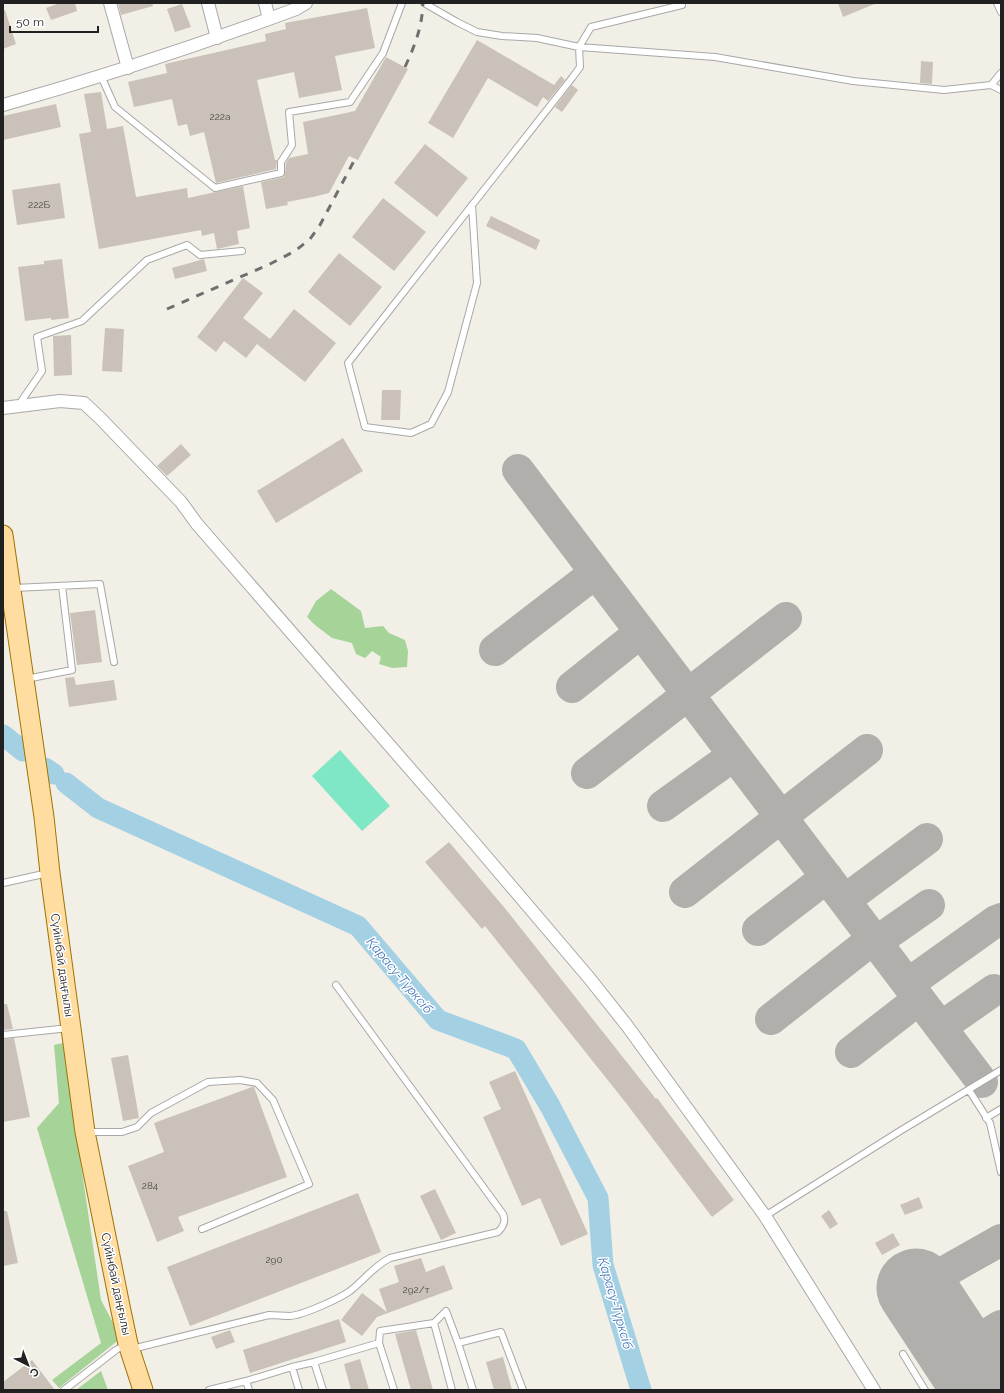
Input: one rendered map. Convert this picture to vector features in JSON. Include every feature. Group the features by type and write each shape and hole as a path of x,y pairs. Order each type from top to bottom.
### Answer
{"main road":[{"name":"Сүйінбай даңғылы","path":"3,535 5,563 10,588 10,609 24,680 44,818 70,1028 85,1132 120,1306 143,1390"}],"street":[{"path":"110,3 128,68"},
{"path":"208,3 217,38"},
{"path":"265,3 270,19"},
{"path":"3,105 128,68 270,19 296,9 306,3"},
{"path":"3,408 60,401 84,403 181,502 207,536 437,800 590,979 628,1027 765,1216 874,1390"}],"lane":[{"path":"101,76 115,107 215,188 281,173 281,162 292,145 289,112 350,102 383,53 402,3"},
{"path":"424,3 477,32 502,36 537,38 579,47 715,57 853,81 944,90 991,85 1001,90"},
{"path":"472,205 477,283 448,392 431,424 411,433 365,427 348,363 580,67 579,47 591,27 682,5 681,3"},
{"path":"997,3 1001,12"},
{"path":"991,85 1001,73"},
{"path":"18,406 42,371 37,337 82,321 147,260 186,245 200,255 242,251"},
{"path":"10,588 100,584 114,662"},
{"path":"24,680 72,670 62,586"},
{"path":"4,882 50,873"},
{"path":"64,1390 116,1350 269,1315 298,1315 342,1297 378,1266 390,1258 498,1232 502,1228 505,1220 503,1214 336,985"},
{"path":"3,1036 70,1028"},
{"path":"765,1216 900,1131 1001,1070"},
{"path":"85,1132 122,1132 137,1127 151,1112 208,1082 240,1080 257,1083 273,1100 309,1184 202,1229"},
{"path":"969,1090 990,1123 1001,1172"},
{"path":"986,1118 1001,1109"},
{"path":"394,1390 379,1343 380,1331 434,1322 446,1311 473,1390"},
{"path":"434,1322 452,1390"},
{"path":"458,1343 501,1332 523,1390"},
{"path":"209,1390 379,1343"},
{"path":"903,1354 925,1390"},
{"path":"314,1362 322,1390"},
{"path":"292,1367 299,1390"},
{"path":"246,1381 249,1390"}],"green space":[{"path":"331,589 361,611 365,628 383,626 389,633 405,640 408,651 407,667 392,668 379,664 381,657 372,651 365,658 356,654 352,643 332,638 307,617 316,601"},
{"path":"340,750 390,806 362,831 312,776"},
{"path":"63,1043 101,1300 121,1338 59,1388 52,1380 101,1343 37,1128 59,1103 54,1045"},
{"path":"101,1371 108,1390 76,1390"}],"building":[{"path":"60,3 75,3 77,11 51,20 46,8"},
{"path":"118,3 152,3 153,6 121,15"},
{"path":"838,3 877,3 843,17"},
{"path":"182,4 191,27 175,32 167,9"},
{"path":"367,8 375,48 335,56 342,90 299,98 294,72 257,80 275,160 277,160 276,169 216,183 204,132 190,136 187,124 178,126 172,99 134,107 128,82 167,73 165,64 266,41 265,34 286,29 285,23"},
{"path":"5,10 16,44 3,49 3,11"},
{"path":"477,40 554,85 561,76 565,80 548,101 543,97 537,107 488,78 453,138 428,123"},
{"path":"386,57 408,69 358,160 349,156 329,193 287,202 288,205 266,209 261,182 284,177 286,163 289,158 308,154 303,122 355,111"},
{"path":"921,61 933,62 932,84 920,83"},
{"path":"572,85 578,90 562,112 555,107"},
{"path":"101,92 107,129 123,126 136,197 187,188 188,198 243,186 250,228 237,231 239,244 217,249 214,233 202,236 201,230 99,249 79,134 91,132 84,94"},
{"path":"56,104 61,127 3,140 3,116"},
{"path":"425,144 468,178 437,217 394,183"},
{"path":"60,183 65,218 17,225 12,190"},
{"path":"383,198 426,232 394,271 352,237"},
{"path":"491,216 540,240 536,250 486,226"},
{"path":"339,253 382,287 350,326 308,292"},
{"path":"62,259 69,318 51,320 51,318 25,321 18,267 44,264 44,261"},
{"path":"204,259 207,271 175,279 172,268"},
{"path":"243,278 263,293 243,318 270,339 294,309 336,343 305,382 257,344 246,358 224,341 216,352 197,337"},
{"path":"105,328 124,329 122,372 102,371"},
{"path":"71,335 72,375 54,376 53,336"},
{"path":"382,390 401,390 400,420 381,420"},
{"path":"343,438 363,471 276,523 257,491"},
{"path":"181,444 191,455 167,476 157,466"},
{"path":"95,610 102,662 77,665 70,613"},
{"path":"74,677 76,685 114,680 117,700 69,707 65,678"},
{"path":"449,842 508,912 656,1099 657,1098 734,1200 712,1217 626,1103 485,926 482,929 425,862"},
{"path":"3,1004 7,1004 13,1029 3,1030"},
{"path":"14,1038 30,1117 3,1122 3,1039"},
{"path":"128,1055 139,1118 123,1121 111,1058"},
{"path":"515,1071 588,1234 561,1246 540,1198 522,1206 483,1117 501,1109 489,1082"},
{"path":"254,1087 287,1177 178,1217 184,1231 157,1242 128,1166 164,1152 154,1123"},
{"path":"435,1189 456,1233 441,1240 420,1196"},
{"path":"358,1193 381,1252 190,1326 167,1267"},
{"path":"919,1197 923,1208 905,1215 900,1205"},
{"path":"829,1210 838,1224 830,1229 821,1216"},
{"path":"3,1211 7,1211 18,1263 3,1266"},
{"path":"893,1233 900,1245 882,1255 875,1243"},
{"path":"421,1258 426,1272 444,1265 453,1289 377,1317 362,1336 341,1320 362,1293 387,1312 379,1289 399,1282 394,1266"},
{"path":"339,1319 346,1342 250,1373 243,1350"},
{"path":"230,1330 235,1342 216,1349 211,1337"},
{"path":"416,1330 433,1390 411,1390 395,1334"},
{"path":"503,1357 512,1390 494,1390 486,1362"},
{"path":"360,1359 369,1390 351,1390 344,1364"},
{"path":"32,1360 55,1390 3,1390 3,1382"}],"waterway":[{"name":"Қарасу-Түрксіб","path":"3,735 23,751"},
{"name":"Қарасу-Түрксіб","path":"45,768 54,774"},
{"name":"Қарасу-Түрксіб","path":"66,783 98,808 358,926 438,1020 516,1049 550,1106 598,1198 603,1265 641,1390"}],"taxiway":[{"path":"518,470 982,1082"},
{"path":"495,650 582,583 597,574"},
{"path":"587,773 786,618"},
{"path":"572,687 641,632"},
{"path":"685,892 867,750"},
{"path":"663,806 734,755"},
{"path":"845,900 927,839"},
{"path":"758,930 827,877"},
{"path":"876,942 929,905"},
{"path":"908,984 996,921 1001,919"},
{"path":"771,1019 874,938"},
{"path":"941,1027 994,990"},
{"path":"851,1052 919,999"},
{"path":"916,1288 1001,1240"},
{"path":"958,1352 1001,1326"}],"runway":[{"path":"916,1288 983,1390"}],"railway":[{"path":"405,67 417,36 423,3"},
{"path":"167,309 270,264 295,251 310,239 320,225 355,159"}]}
